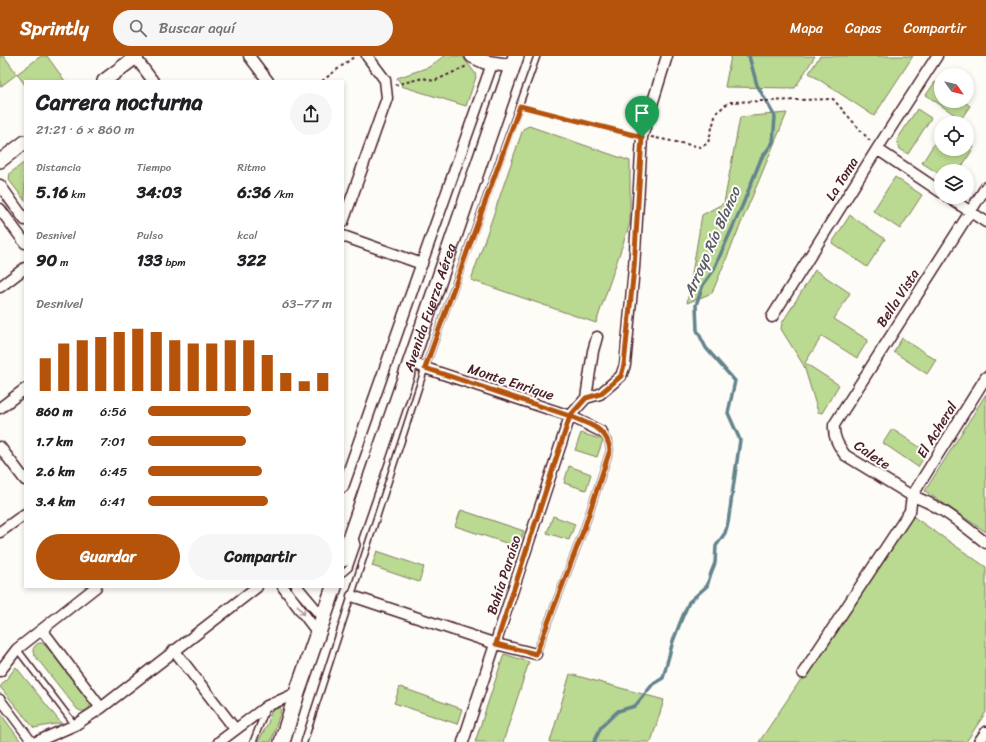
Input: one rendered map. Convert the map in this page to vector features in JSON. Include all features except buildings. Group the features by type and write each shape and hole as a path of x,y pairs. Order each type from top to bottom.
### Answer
{"main road":[{"name":"Avenida Fuerza Aérea","path":"344,555 350,530 411,362 514,61"},
{"path":"282,742 296,693 334,588"}],"street":[{"path":"249,56 267,80"},
{"path":"344,219 385,104 387,94 385,80 367,56"},
{"path":"570,416 586,398 600,394 621,376 624,365 634,268 642,137 667,56"},
{"name":"La Toma","path":"772,318 877,149 937,56"},
{"path":"105,80 136,57 152,80"},
{"path":"475,58 492,64 514,61"},
{"path":"344,484 492,64"},
{"path":"0,161 24,143"},
{"path":"877,149 934,187"},
{"path":"0,185 24,219"},
{"name":"Bella Vista","path":"834,425 986,187"},
{"path":"958,204 986,222"},
{"path":"0,210 24,242"},
{"path":"344,236 422,264"},
{"path":"0,287 24,269"},
{"path":"586,398 593,351 597,337"},
{"name":"Monte Enrique","path":"411,362 570,416 602,432"},
{"name":"El Acheral","path":"803,673 910,511 912,496 986,378"},
{"path":"0,408 24,390"},
{"name":"Bahía Paraíso","path":"463,742 570,416"},
{"name":"Calete","path":"834,425 833,434 838,446 845,455 912,496 952,516 986,543"},
{"path":"0,447 24,479"},
{"path":"0,532 24,515"},
{"path":"0,671 17,649 95,588"},
{"path":"36,742 75,725 101,708 256,588"},
{"path":"284,588 318,633"},
{"path":"305,591 323,618"},
{"path":"352,596 496,644 536,654"},
{"path":"42,630 101,708"},
{"path":"174,650 234,730"},
{"path":"219,742 267,706 296,693"},
{"path":"0,699 32,742"},
{"path":"979,742 986,732"}],"lane":[{"path":"304,742 425,368 537,56"},
{"path":"536,654 584,529 610,450 608,441 602,432"},
{"path":"344,572 349,568 357,545 350,530"},
{"path":"17,649 75,725"},
{"path":"253,742 267,706"}],"path":[{"path":"323,80 355,56"},
{"path":"386,87 424,78 434,81 475,58"},
{"path":"520,106 642,137 701,147 708,143 716,113 729,102 833,99 877,149"}],"green space":[{"path":"0,56 4,56 17,74 0,87"},
{"path":"41,56 47,56 64,80 24,80 24,84 17,74"},
{"path":"444,56 462,56 475,73 476,77 466,106 401,86 402,85 397,78 429,67"},
{"path":"731,56 815,56 795,88 725,87"},
{"path":"820,56 913,56 874,116 809,73"},
{"path":"934,83 934,100 926,95"},
{"path":"945,108 969,108 963,116 957,116"},
{"path":"917,109 931,118 908,154 900,149 897,140"},
{"path":"787,113 712,293 687,303 702,215 724,203 740,117"},
{"path":"529,126 630,161 630,223 596,323 471,280 523,129"},
{"path":"934,144 934,156 968,156 963,164 934,164 934,171 922,163"},
{"path":"24,163 24,200 9,180 10,173"},
{"path":"895,177 922,195 900,229 873,211"},
{"path":"850,215 885,239 867,267 832,243"},
{"path":"815,270 850,293 834,319 868,340 857,358 822,336 805,363 839,385 822,413 818,412 804,366 781,329 782,323"},
{"path":"902,338 936,360 927,374 894,352"},
{"path":"986,394 986,532 925,491"},
{"path":"892,429 927,452 918,467 883,443"},
{"path":"581,433 603,440 597,457 575,450"},
{"path":"569,466 591,474 586,490 564,483"},
{"path":"461,510 524,531 518,547 455,526"},
{"path":"911,515 986,567 986,712 966,742 759,742"},
{"path":"553,516 575,524 569,540 547,533"},
{"path":"377,551 424,567 419,582 372,566"},
{"path":"39,643 42,643 47,647 90,700 90,706 88,709 83,711 77,709 35,656 33,649"},
{"path":"504,654 529,662 503,742 475,742"},
{"path":"16,667 61,723 34,728 0,687"},
{"path":"570,674 664,700 651,742 550,742"},
{"path":"400,687 462,709 457,724 394,703"},
{"path":"277,707 280,707 281,710 271,742 258,742 268,723 271,712"},
{"path":"0,713 20,740 17,742 0,742"}],"waterway":[{"name":"Arroyo Río Blanco","path":"594,742 601,727 618,711 635,706 653,684 663,678 673,641 682,618 689,602 707,586 715,563 716,546 725,533 728,523 740,440 728,413 735,381 706,348 697,330 696,305 703,285 713,271 743,204 761,159 773,142 775,117 757,85 749,56"}],"route":[{"path":"642,137 520,106 425,368 570,416 496,644 536,654 584,529 610,450 608,441 602,432 570,416 586,398 600,394 621,376 624,365 634,268 642,137"}]}
